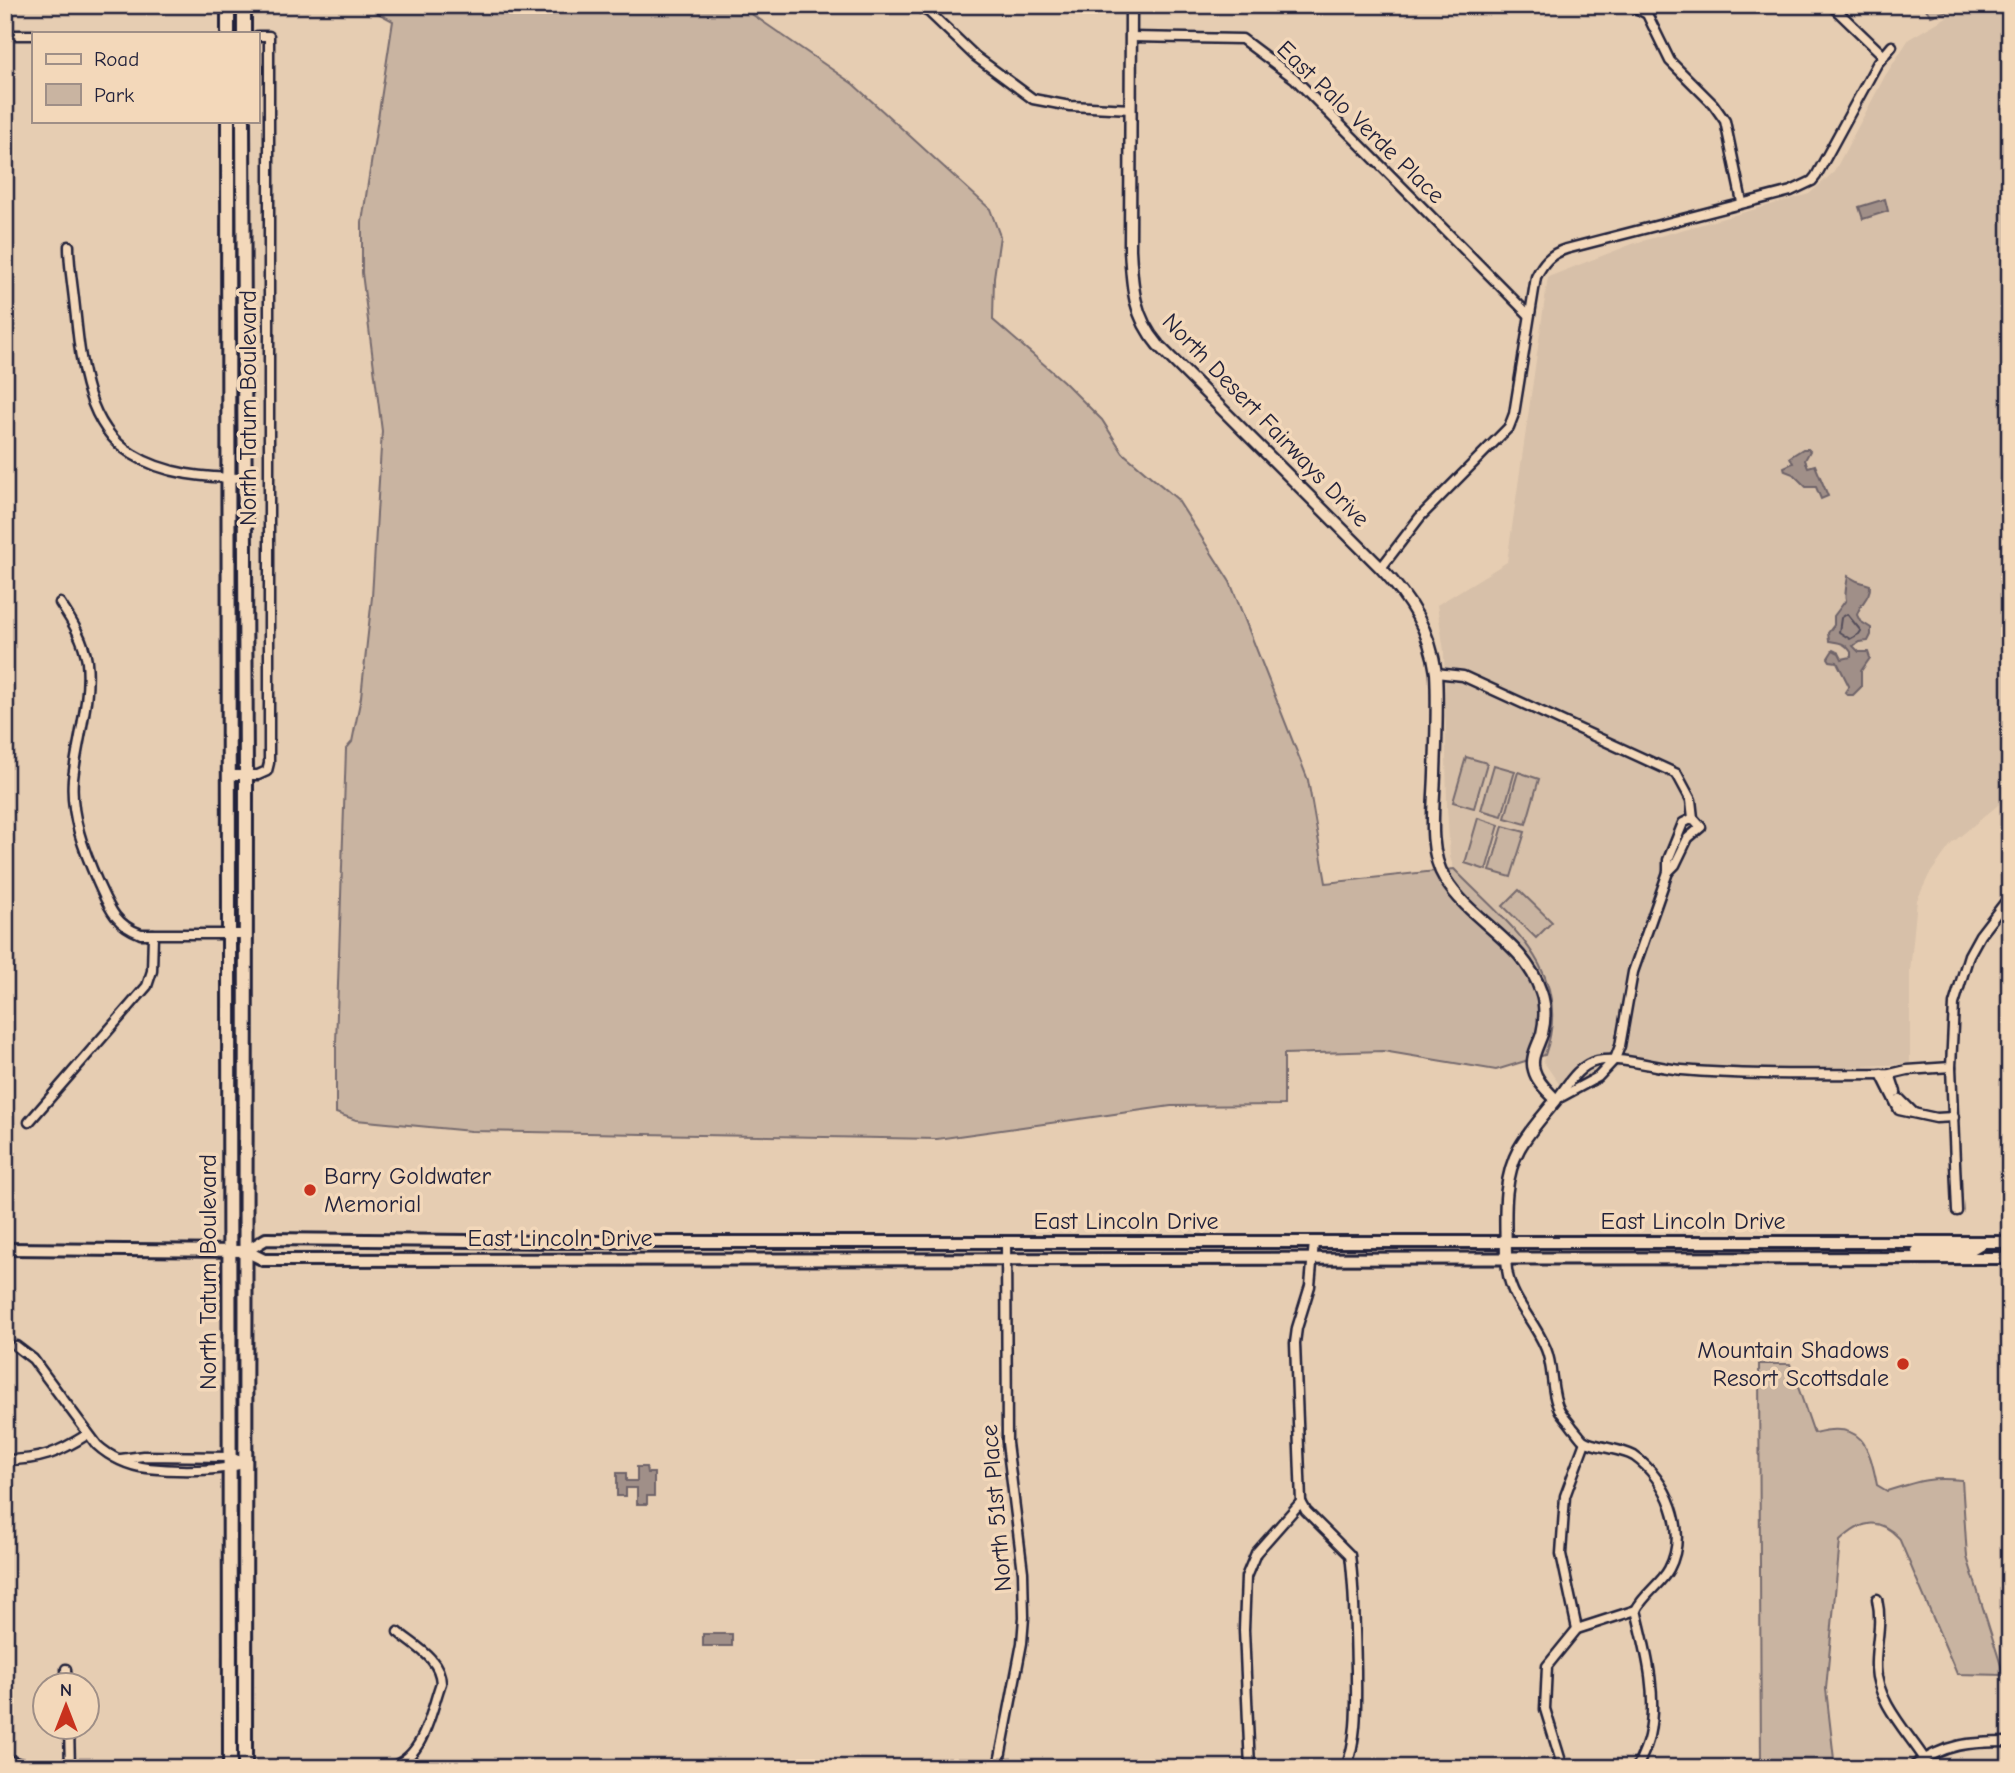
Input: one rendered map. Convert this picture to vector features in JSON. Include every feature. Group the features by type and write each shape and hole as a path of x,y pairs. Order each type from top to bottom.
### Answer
{"main road":[{"path":"228,5 228,32"},
{"path":"244,5 244,32"},
{"name":"North Tatum Boulevard","path":"228,122 230,1768"},
{"name":"North Tatum Boulevard","path":"243,122 246,1768"},
{"name":"East Lincoln Drive","path":"246,1251 266,1239 527,1242 2010,1242"},
{"path":"1708,1241 1708,1258"},
{"path":"1902,1258 1916,1251 1970,1250 1982,1242"},
{"name":"East Lincoln Drive","path":"5,1249 229,1250 246,1251 264,1260 2010,1258"}],"street":[{"path":"914,5 929,12 975,56 1033,99 1070,106 1130,108"},
{"name":"North Desert Fairways Drive","path":"1131,5 1132,288 1139,317 1158,345 1381,568 1407,598 1420,619 1433,652 1436,673 1434,834 1438,862 1455,892 1510,943 1536,978 1543,999 1544,1023 1533,1068 1539,1080 1556,1100"},
{"path":"1631,5 1647,14 1670,61 1713,104 1725,121 1742,202"},
{"path":"1831,5 1884,55"},
{"path":"5,35 32,35"},
{"name":"North Tatum Boulevard","path":"246,775 258,775 267,771 269,764 269,36 259,36"},
{"name":"East Palo Verde Place","path":"1131,37 1242,38 1294,78 1529,315"},
{"path":"1381,568 1420,517 1508,427 1514,414 1536,277 1545,262 1557,252 1791,191 1812,181 1884,55 1892,46"},
{"path":"69,246 81,358 97,412 107,429 131,453 158,466 201,477 245,478"},
{"path":"60,603 83,645 87,663 88,686 73,781 73,804 90,864 112,914 130,930 153,934 246,934"},
{"path":"1436,673 1463,676 1677,774 1690,800 1693,817 1701,827 1688,838 1675,865 1668,872"},
{"path":"229,775 246,775"},
{"path":"1556,1100 1598,1077 1615,1059 1620,1046 1633,972 1668,872 1668,860 1683,823 1693,817"},
{"path":"1957,1211 1951,1067 1952,1022 1957,987 1980,934 2010,896"},
{"path":"29,1122 147,986 152,971 153,934"},
{"path":"1637,1768 1649,1738 1651,1697 1650,1665 1636,1610 1641,1600 1668,1572 1674,1558 1676,1537 1670,1499 1657,1478 1632,1455 1585,1442 1559,1410 1548,1355 1508,1282 1507,1189 1517,1152 1526,1136 1581,1068 1598,1061 1615,1059 1680,1070 1753,1075 1886,1074 1951,1067"},
{"path":"1886,1074 1905,1106 1919,1116"},
{"path":"1886,1074 1899,1110 1936,1118 1954,1116"},
{"path":"1314,1241 1310,1286 1295,1343 1300,1502 1350,1555 1356,1718 1354,1746 1346,1768"},
{"name":"North 51st Place","path":"998,1768 1022,1643 1024,1617 1023,1572 1007,1443 1006,1242"},
{"path":"16,1346 33,1359 88,1434 107,1454 120,1460 144,1456 246,1463"},
{"path":"5,1460 29,1460 50,1455 88,1434"},
{"path":"1577,1629 1561,1553 1565,1496 1585,1442"},
{"path":"1250,1768 1244,1630 1246,1577 1256,1553 1300,1502"},
{"path":"1877,1599 1881,1617 1876,1670 1884,1698 1924,1758"},
{"path":"1563,1768 1545,1709 1547,1666 1577,1629 1636,1610"},
{"path":"386,1768 403,1762 418,1748 441,1683 441,1672 436,1662 398,1632"},
{"path":"69,1742 70,1768"},
{"path":"1911,1768 1924,1758 1960,1744 2010,1742"},
{"path":"5,1759 33,1768"}],"shaded area":[{"path":"2010,14 2010,799 2003,801 1952,843 1929,875 1917,900 1910,972 1910,1064 1729,1069 1633,1058 1592,1086 1559,1084 1543,1061 1553,1033 1550,990 1484,900 1454,869 1450,857 1444,651 1437,605 1507,562 1548,277 1635,243 1809,194 1834,172 1885,76 1909,39 1950,15"}],"green space":[{"path":"363,5 743,5 743,8 853,84 990,209 1000,236 994,277 993,320 1063,381 1102,420 1123,453 1177,499 1230,582 1308,780 1326,883 1454,869 1514,929 1531,950 1543,973 1551,997 1552,1025 1545,1055 1496,1070 1383,1051 1284,1054 1284,1105 1171,1106 937,1139 471,1131 356,1120 336,1113 346,749 352,742 361,697 372,597 382,431 362,273 362,222 393,21"},
{"path":"1923,5 2010,5 2010,14 1992,9 1970,9 1931,16"},
{"path":"1466,757 1487,763 1474,808 1453,802"},
{"path":"1494,765 1515,771 1502,816 1481,810"},
{"path":"1518,772 1539,779 1526,824 1505,818"},
{"path":"1478,818 1499,825 1486,870 1465,863"},
{"path":"1503,826 1525,832 1511,877 1490,871"},
{"path":"1519,890 1552,922 1536,938 1503,906"},
{"path":"1759,1364 1790,1364 1814,1433 1843,1430 1853,1433 1860,1439 1871,1458 1877,1485 1887,1491 1924,1481 1962,1480 1967,1557 2004,1675 1957,1674 1899,1538 1884,1526 1862,1525 1840,1541 1826,1689 1835,1768 1761,1768"}],"water":[{"path":"1885,199 1888,211 1863,219 1859,207"},
{"path":"1803,449 1810,451 1805,460 1808,467 1815,465 1828,496 1821,499 1816,487 1806,487 1793,474 1785,471 1784,467 1793,463 1790,457"},
{"path":"1848,576 1870,585 1869,593 1857,615 1860,621 1871,628 1871,635 1868,641 1853,646 1859,652 1868,652 1870,658 1861,671 1861,687 1853,695 1845,692 1849,686 1837,662 1828,658 1833,650 1839,653 1842,659 1851,657 1851,652 1844,645 1829,641 1828,633 1834,625 1834,616 1846,600"},
{"path":"637,1467 646,1467 647,1473 654,1473 654,1496 647,1496 647,1504 637,1504 637,1488 626,1488 626,1496 617,1496 617,1473 626,1473 626,1481 637,1481"},
{"path":"703,1634 732,1634 732,1646 703,1646"}],"waterway":[{"path":"466,1768 470,1766"}],"place":[{"name":"Barry Goldwater Memorial","path":"310,1190"},
{"name":"Mountain Shadows Resort Scottsdale","path":"1903,1364"}]}
